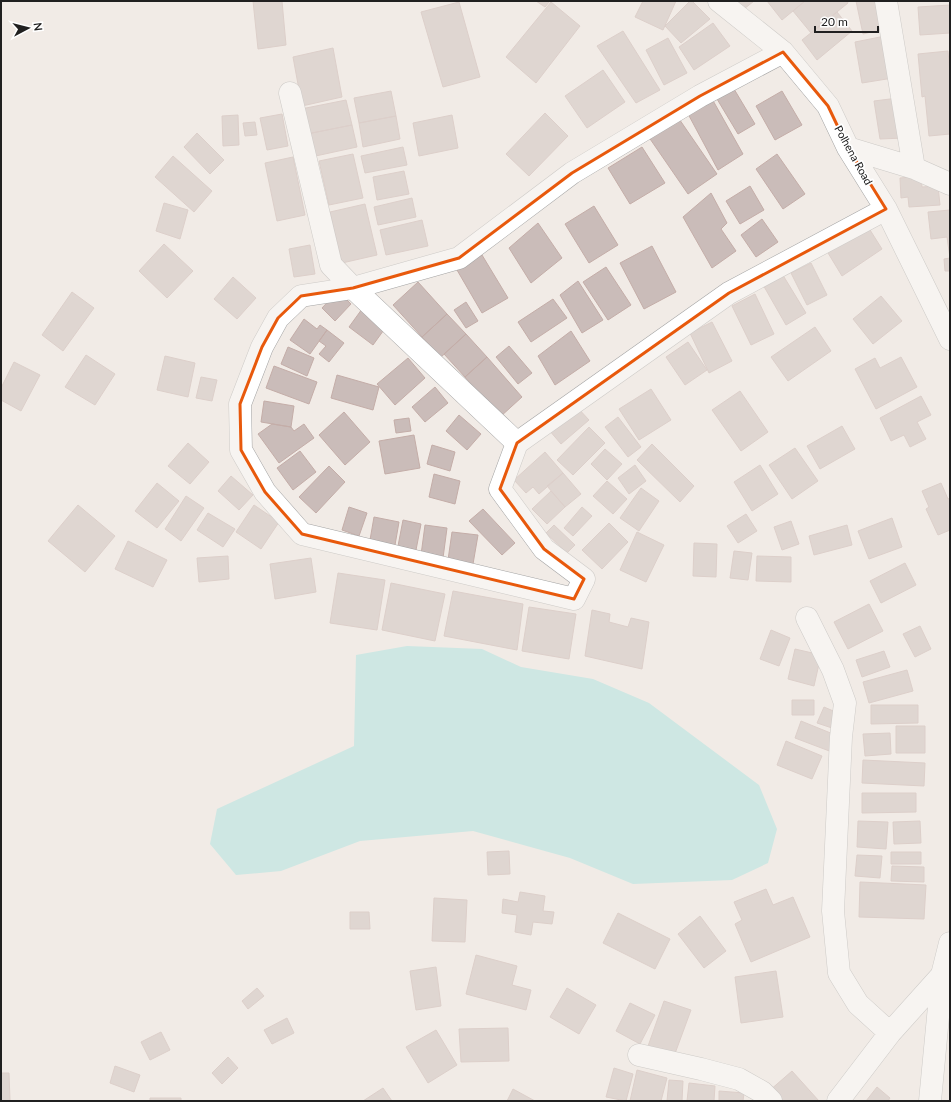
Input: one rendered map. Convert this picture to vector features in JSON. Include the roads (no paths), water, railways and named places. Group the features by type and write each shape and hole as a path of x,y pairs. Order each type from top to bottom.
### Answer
{"street":[{"name":"Polhena Road","path":"719,1 783,52 828,106 848,148 886,209 950,339"},
{"path":"886,1 914,168"},
{"path":"783,52 700,96 572,173 459,258 353,288 300,296 278,318 262,347 240,404 241,450 265,492 302,534 574,599 584,579 544,549 500,489 517,443 729,293 886,209"},
{"path":"290,93 331,265 353,288 517,443"},
{"path":"848,148 914,168 950,184"},
{"path":"807,618 833,670 845,702 841,737 832,911 839,973 858,1004 890,1033"},
{"path":"930,1101 942,975 950,943"},
{"path":"838,1101 890,1033 942,975"},
{"path":"639,1055 739,1079 762,1092 771,1101"}],"water":[{"path":"407,646 482,649 521,667 593,679 649,703 759,785 777,829 768,863 732,880 633,884 570,858 473,831 360,841 281,871 236,875 210,844 217,809 354,746 356,655"}]}
